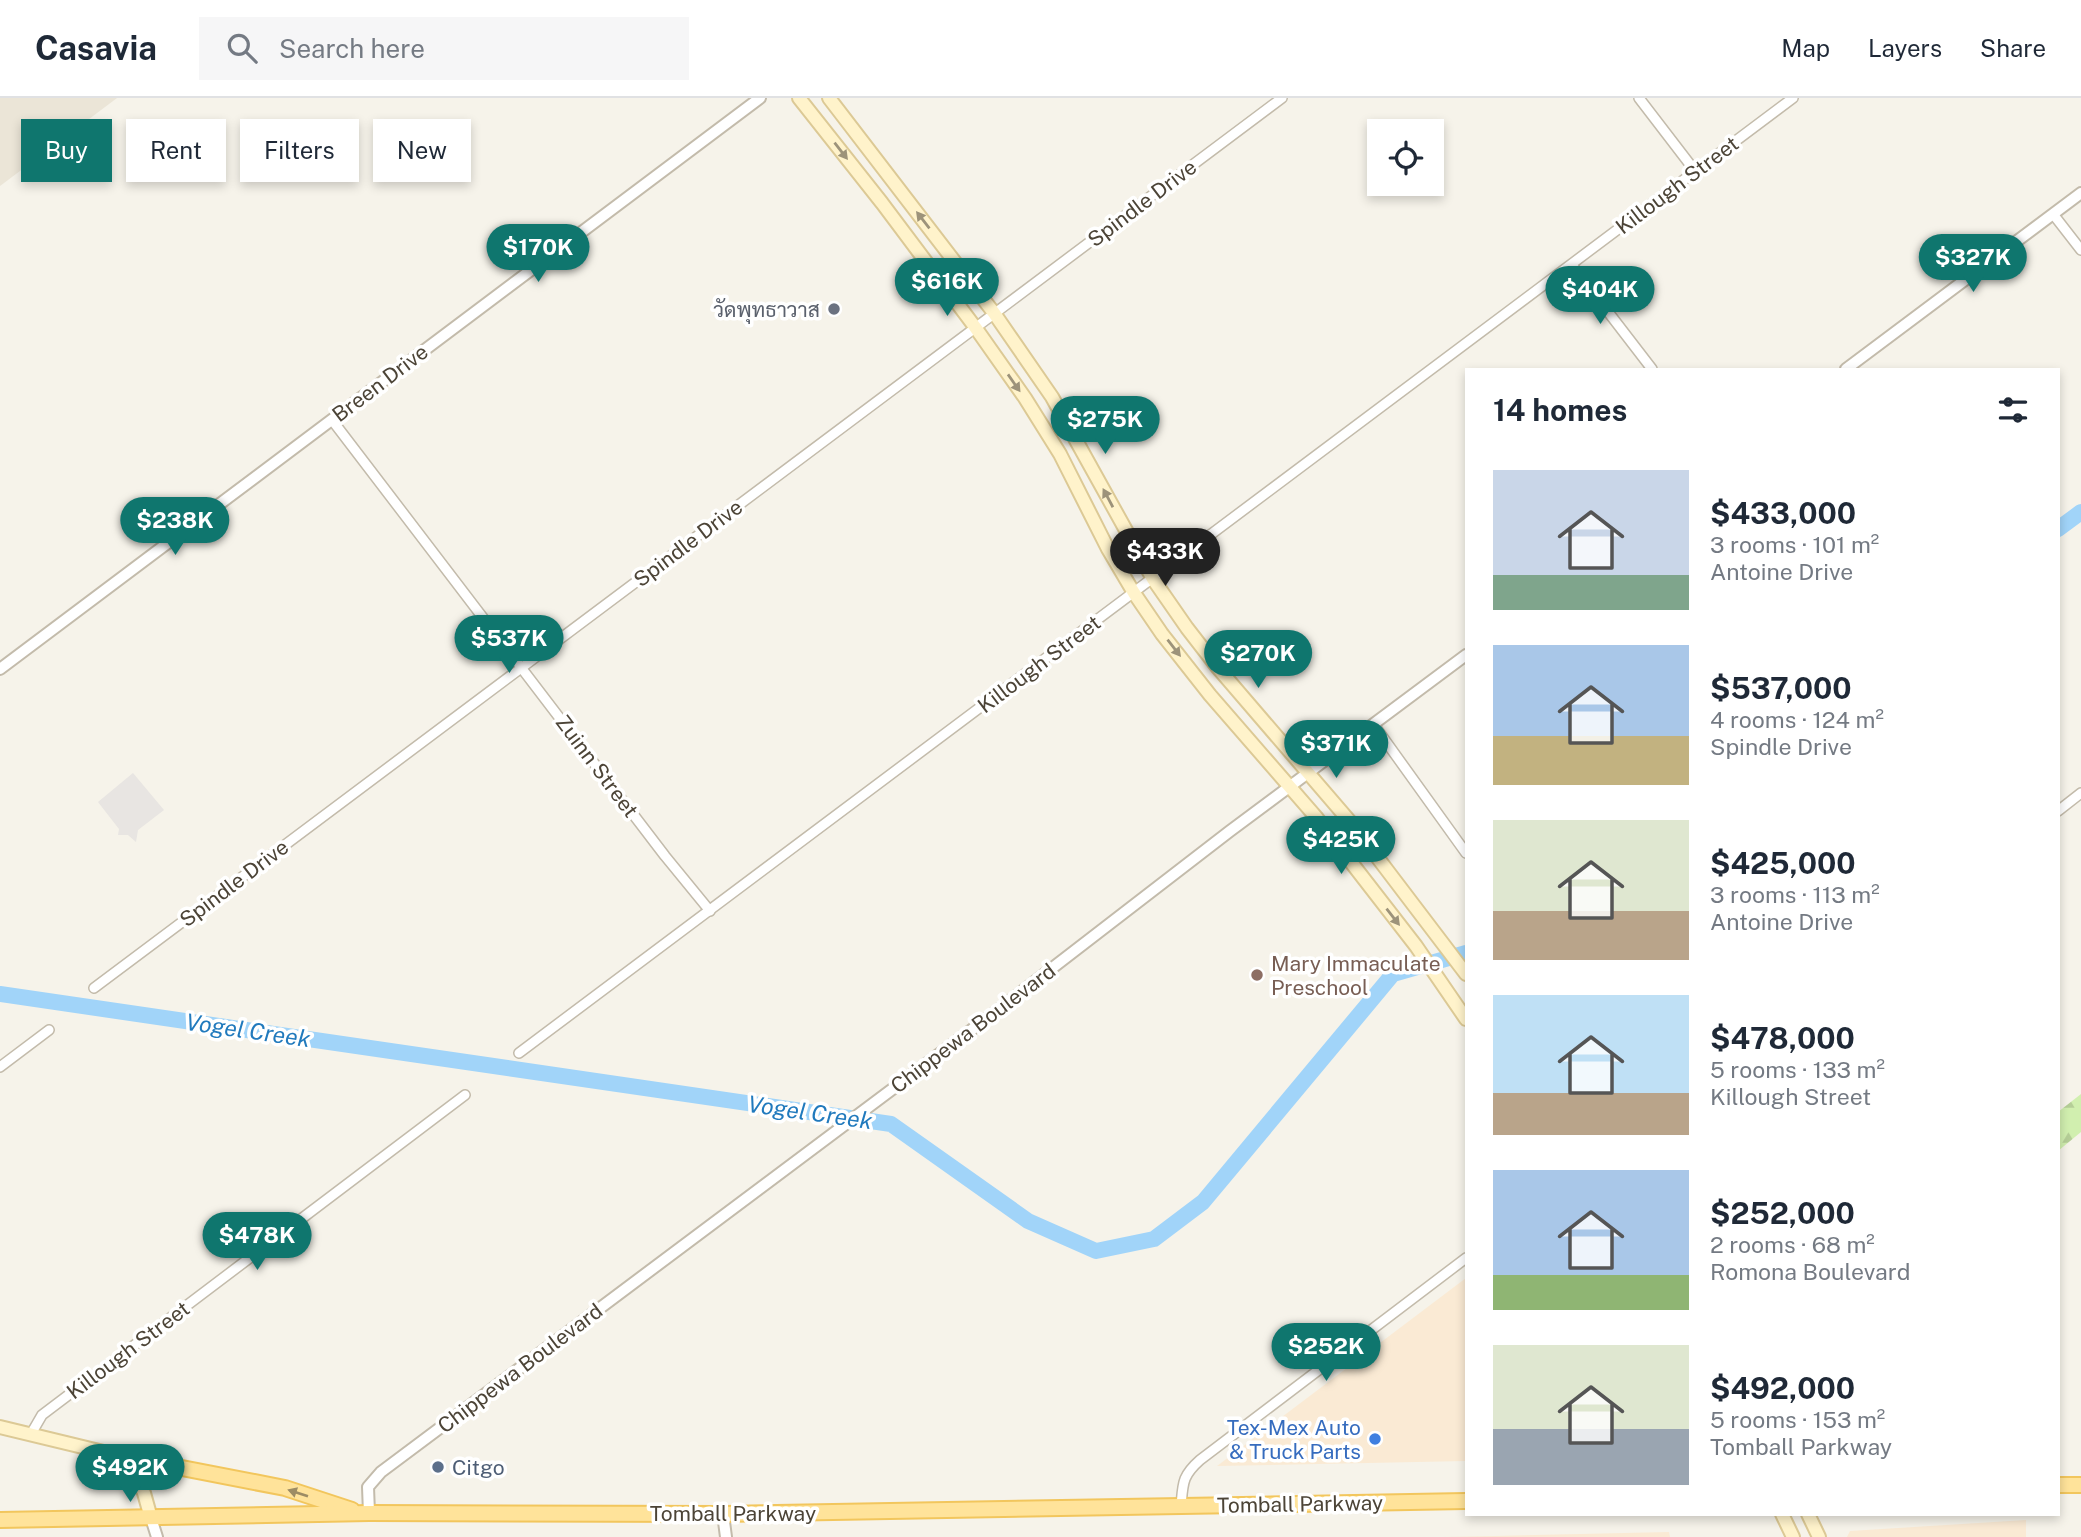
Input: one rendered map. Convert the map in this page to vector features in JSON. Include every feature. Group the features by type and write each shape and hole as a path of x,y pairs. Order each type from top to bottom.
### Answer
{"main road":[{"path":"799,98 882,203 1025,398 1060,454 1104,543 1133,593 1162,634 1210,695 1290,786 1376,894 1465,1017"},
{"path":"829,98 994,313 1052,397 1153,579 1218,668 1352,824 1464,971"},
{"path":"882,203 899,190"},
{"path":"1060,454 1079,443"},
{"path":"1376,894 1394,879"},
{"path":"0,1427 120,1456 285,1488 366,1513"},
{"path":"120,1456 134,1467 151,1518"},
{"path":"2060,1485 2081,1485"},
{"name":"Tomball Parkway","path":"0,1520 366,1513 723,1514 1465,1501"},
{"path":"1783,1516 1793,1537"},
{"path":"1809,1516 1819,1537"}],"street":[{"name":"Breen Drive","path":"0,669 760,98"},
{"name":"Spindle Drive","path":"94,988 1282,98"},
{"path":"1639,98 1695,171"},
{"name":"Killough Street","path":"519,1053 1793,98"},
{"path":"1847,368 2081,193"},
{"path":"2053,214 2081,250"},
{"path":"1572,265 1651,368"},
{"name":"Zuinn Street","path":"332,420 665,856 710,911"},
{"name":"Chippewa Boulevard","path":"366,1513 368,1487 381,1472 1465,656"},
{"path":"1374,725 1465,852"},
{"path":"2060,809 2081,793"},
{"path":"0,1067 49,1030"},
{"name":"Killough Street","path":"32,1434 42,1415 465,1095"},
{"path":"1181,1506 1183,1479 1200,1460 1465,1259"},
{"path":"723,1514 726,1537"},
{"path":"151,1518 157,1537"}],"shaded area":[{"path":"0,98 117,98 89,119 21,119 21,170 0,186"},
{"path":"133,773 164,810 138,830 136,842 128,835 118,835 119,829 98,802"},
{"path":"1465,1279 1465,1461 1217,1466"},
{"path":"2026,1520 2026,1537 1847,1537 1850,1531"},
{"path":"1669,1532 1670,1537 1442,1537 1494,1536"}],"green space":[{"path":"2081,1094 2081,1132 2060,1149 2060,1110"}],"waterway":[{"name":"Vogel Creek","path":"2060,528 2081,512"},
{"name":"Vogel Creek","path":"0,994 891,1124 1028,1221 1096,1251 1154,1239 1203,1202 1393,974 1465,953"}],"place":[{"name":"วัดพุทธาวาส","path":"834,309"},
{"name":"Mary Immaculate Preschool","path":"1257,975"},
{"name":"Tex-Mex Auto & Truck Parts","path":"1375,1439"},
{"name":"Citgo","path":"438,1467"}]}
